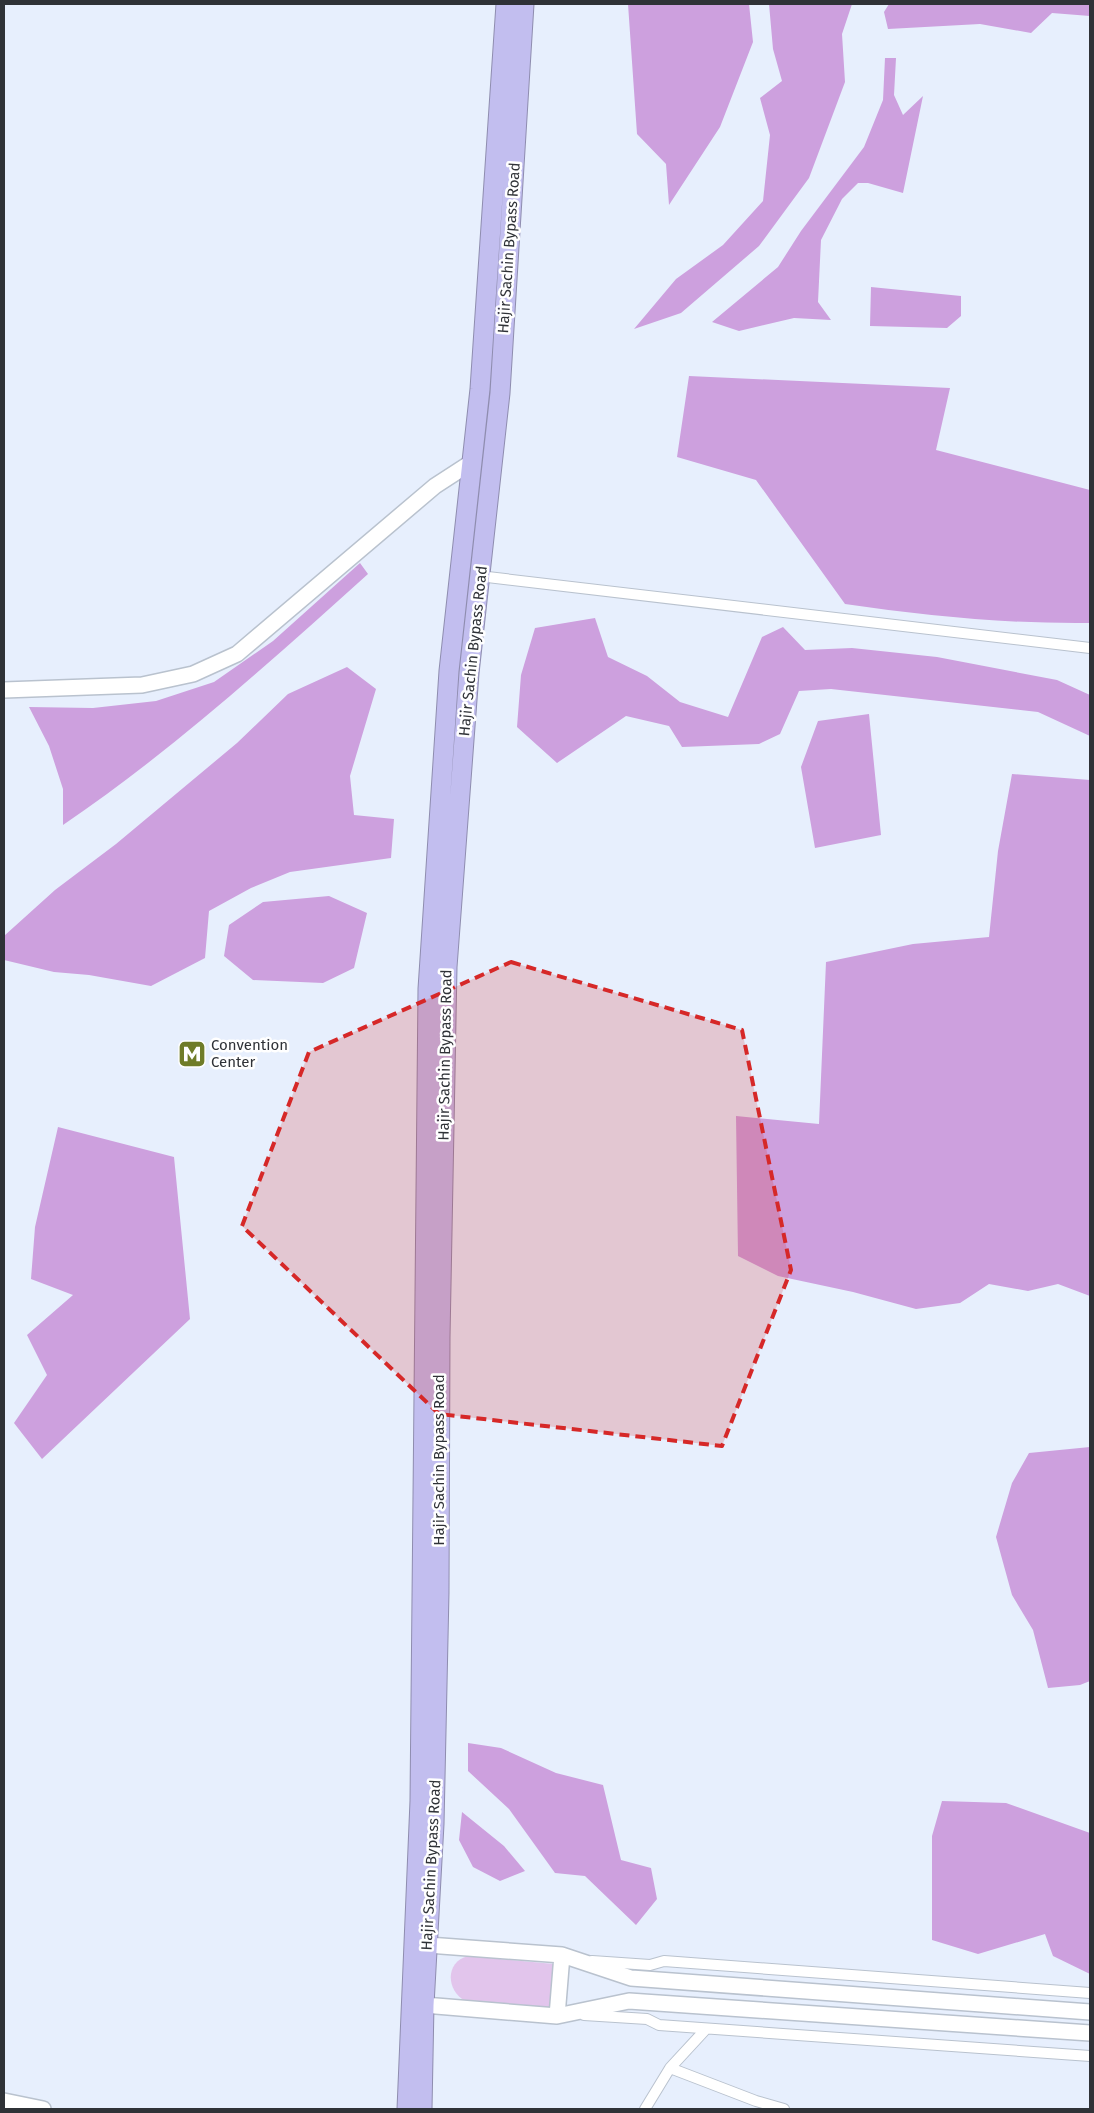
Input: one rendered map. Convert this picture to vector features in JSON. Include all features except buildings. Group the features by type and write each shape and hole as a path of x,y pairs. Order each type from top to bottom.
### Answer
{"highway":[{"path":"407,2109 420,1801 428,989 449,672 480,389 506,4"},
{"name":"Hajir Sachin Bypass Road","path":"422,2109 424,2005 434,1824 439,1602 440,1338 446,967 469,673 500,393 524,4"}],"street":[{"path":"4,690 142,685 193,674 237,654 435,486 472,462"},
{"path":"480,576 1090,648"},
{"path":"428,1945 650,1965 664,1961 1090,1993"},
{"path":"568,1957 631,1978 1090,2012"},
{"path":"563,2015 568,1957"},
{"path":"563,2015 629,2001 1090,2033"},
{"path":"424,2005 647,2019 659,2026 1090,2056"},
{"path":"645,2109 670,2068 706,2029"},
{"path":"670,2068 756,2102 784,2109"},
{"path":"4,2100 43,2109"}],"highlighted area":[{"path":"511,962 742,1030 791,1270 722,1446 439,1414 242,1226 309,1052"}],"shaded area":[{"path":"628,4 749,4 753,42 720,127 669,205 666,164 637,134"},
{"path":"769,4 852,4 842,34 845,82 809,178 759,246 681,313 634,329 676,279 723,245 763,201 770,135 760,98 782,81 773,49"},
{"path":"889,4 1090,4 1090,16 1052,13 1031,33 980,24 888,29 884,12"},
{"path":"885,58 896,58 894,95 903,115 923,96 903,193 868,183 858,183 842,199 821,240 818,302 831,320 794,318 739,331 712,322 778,267 801,231 864,147 883,100"},
{"path":"871,287 961,296 961,316 947,328 870,326"},
{"path":"689,376 950,388 936,450 1090,490 1090,623 968,618 845,604 756,480 677,457"},
{"path":"360,563 368,574 294,640 182,736 103,797 63,825 63,789 49,746 29,707 93,708 156,701 214,682 273,641"},
{"path":"595,618 608,657 647,676 680,702 728,717 762,637 783,627 805,650 852,648 937,657 1057,680 1090,695 1090,736 1038,712 831,689 799,691 780,734 759,744 682,747 669,726 626,716 557,763 517,727 521,675 535,628"},
{"path":"347,667 376,689 350,776 354,815 394,819 391,858 290,872 251,888 209,911 205,958 151,986 89,975 54,972 4,960 4,936 55,890 116,844 237,743 288,694"},
{"path":"869,714 881,835 815,848 801,767 818,721"},
{"path":"1012,774 1090,780 1090,1296 1058,1284 1028,1291 989,1284 960,1303 916,1309 853,1292 778,1276 738,1256 736,1116 819,1124 826,962 913,944 989,937 998,851"},
{"path":"329,896 367,913 354,968 323,983 253,980 224,956 229,925 263,902"},
{"path":"58,1127 174,1157 190,1319 42,1459 14,1423 47,1375 27,1335 73,1295 31,1279 35,1227"},
{"path":"1090,1447 1090,1681 1080,1685 1048,1688 1033,1630 1012,1595 996,1537 1012,1483 1029,1453"},
{"path":"468,1743 501,1748 556,1773 603,1785 621,1860 651,1868 657,1899 636,1925 585,1876 555,1873 509,1809 468,1771"},
{"path":"942,1801 1006,1803 1090,1833 1090,1974 1053,1956 1045,1934 978,1954 932,1940 932,1836"},
{"path":"462,1812 504,1846 525,1871 500,1881 473,1867 459,1840"},
{"path":"468,1956 554,1964 552,2008 465,2001 454,1990 451,1977 455,1964 460,1959"}],"place":[{"name":"Convention Center","path":"192,1054"}]}
